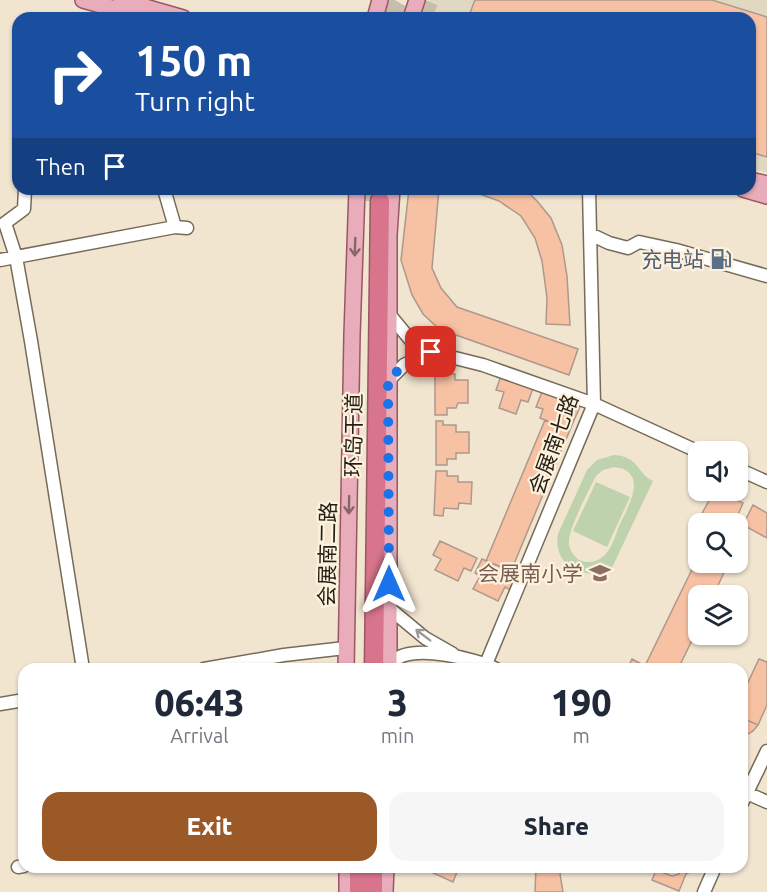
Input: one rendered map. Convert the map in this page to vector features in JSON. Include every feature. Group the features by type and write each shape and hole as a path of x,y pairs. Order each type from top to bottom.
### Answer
{"highway":[{"name":"环岛干道","path":"362,663 364,424 381,197"},
{"name":"环岛干道","path":"374,663 381,197"},
{"path":"359,873 359,892"},
{"path":"373,873 373,892"}],"main road":[{"path":"83,0 122,3 159,12"},
{"path":"122,3 137,12"},
{"name":"会展南二路","path":"346,663 357,195"},
{"path":"381,197 389,235 389,663"},
{"path":"347,873 347,892"},
{"path":"385,892 386,873"}],"street":[{"path":"25,195 24,209 4,223 16,257 31,341 81,663"},
{"path":"0,260 181,228 167,195"},
{"name":"会展南七路","path":"492,663 594,404 589,195"},
{"path":"590,234 609,243 628,248 639,242 767,276"},
{"path":"389,314 413,343 431,352 483,365 594,404 688,447"},
{"path":"388,380 404,365 431,352"},
{"path":"748,473 767,482"},
{"path":"389,608 425,638 459,658"},
{"path":"238,663 345,648"},
{"path":"393,663 404,655 417,652 479,663"},
{"path":"0,704 18,701"},
{"path":"748,788 767,751"},
{"path":"748,797 767,802"},
{"path":"704,892 712,873"}],"shaded area":[{"path":"430,0 767,0 767,173 756,170 756,12 427,12"}],"green space":[{"path":"614,455 622,456 633,462 643,474 653,481 610,572 605,570 586,573 577,571 564,561 558,544 558,534 587,470 597,460","holes":["614,467 625,470 634,482 633,491 610,548 596,561 579,560 570,549 570,534 596,476 603,470"]},
{"path":"596,482 630,497 607,547 573,531"}],"building":[{"path":"475,0 712,0 751,12 470,12"},
{"path":"756,14 767,17 767,157 756,154"},
{"path":"408,195 438,195 432,268 441,288 457,307 578,349 569,375 439,329 423,314 412,295 401,260"},
{"path":"482,195 531,195 551,218 562,245 567,276 570,325 546,324 547,298 542,261 535,238 521,216 499,201"},
{"path":"435,369 445,369 445,374 455,374 455,380 468,380 468,403 458,403 456,408 447,408 447,415 435,415"},
{"path":"501,376 533,388 528,402 521,400 516,414 499,408 504,392 496,390"},
{"path":"542,392 580,407 575,418 570,416 565,428 540,418 543,409 536,407"},
{"path":"570,416 575,418 511,571 486,561 545,420 565,428"},
{"path":"436,421 443,421 443,425 456,425 456,432 469,432 469,453 456,453 456,459 447,459 447,465 436,465"},
{"path":"436,471 447,471 447,476 458,476 458,482 472,482 471,504 459,503 458,509 444,508 443,516 434,515"},
{"path":"709,501 743,503 739,513 702,513"},
{"path":"753,505 767,513 767,538 748,528 748,515"},
{"path":"440,541 477,558 471,571 464,568 458,581 435,570 441,559 433,555"},
{"path":"482,559 511,571 516,577 510,590 505,587 498,601 473,589 480,576 475,573"},
{"path":"690,573 724,573 718,585 688,585 690,645 681,663 646,663"},
{"path":"759,659 767,662 767,705 758,725 748,721 748,682"},
{"path":"748,721 758,725 748,734"},
{"path":"433,873 457,873 453,882"},
{"path":"536,873 560,873 563,892 535,892"},
{"path":"655,873 672,876 688,873 679,891 652,880"}],"tunnel":[{"path":"393,12 400,0"},
{"path":"425,12 430,0"},
{"path":"371,195 371,201"}],"place":[{"name":"充电站","path":"721,259"},
{"name":"会展南小学","path":"600,573"}],"route":[{"path":"389,584 388,380 404,365 431,352"}]}
